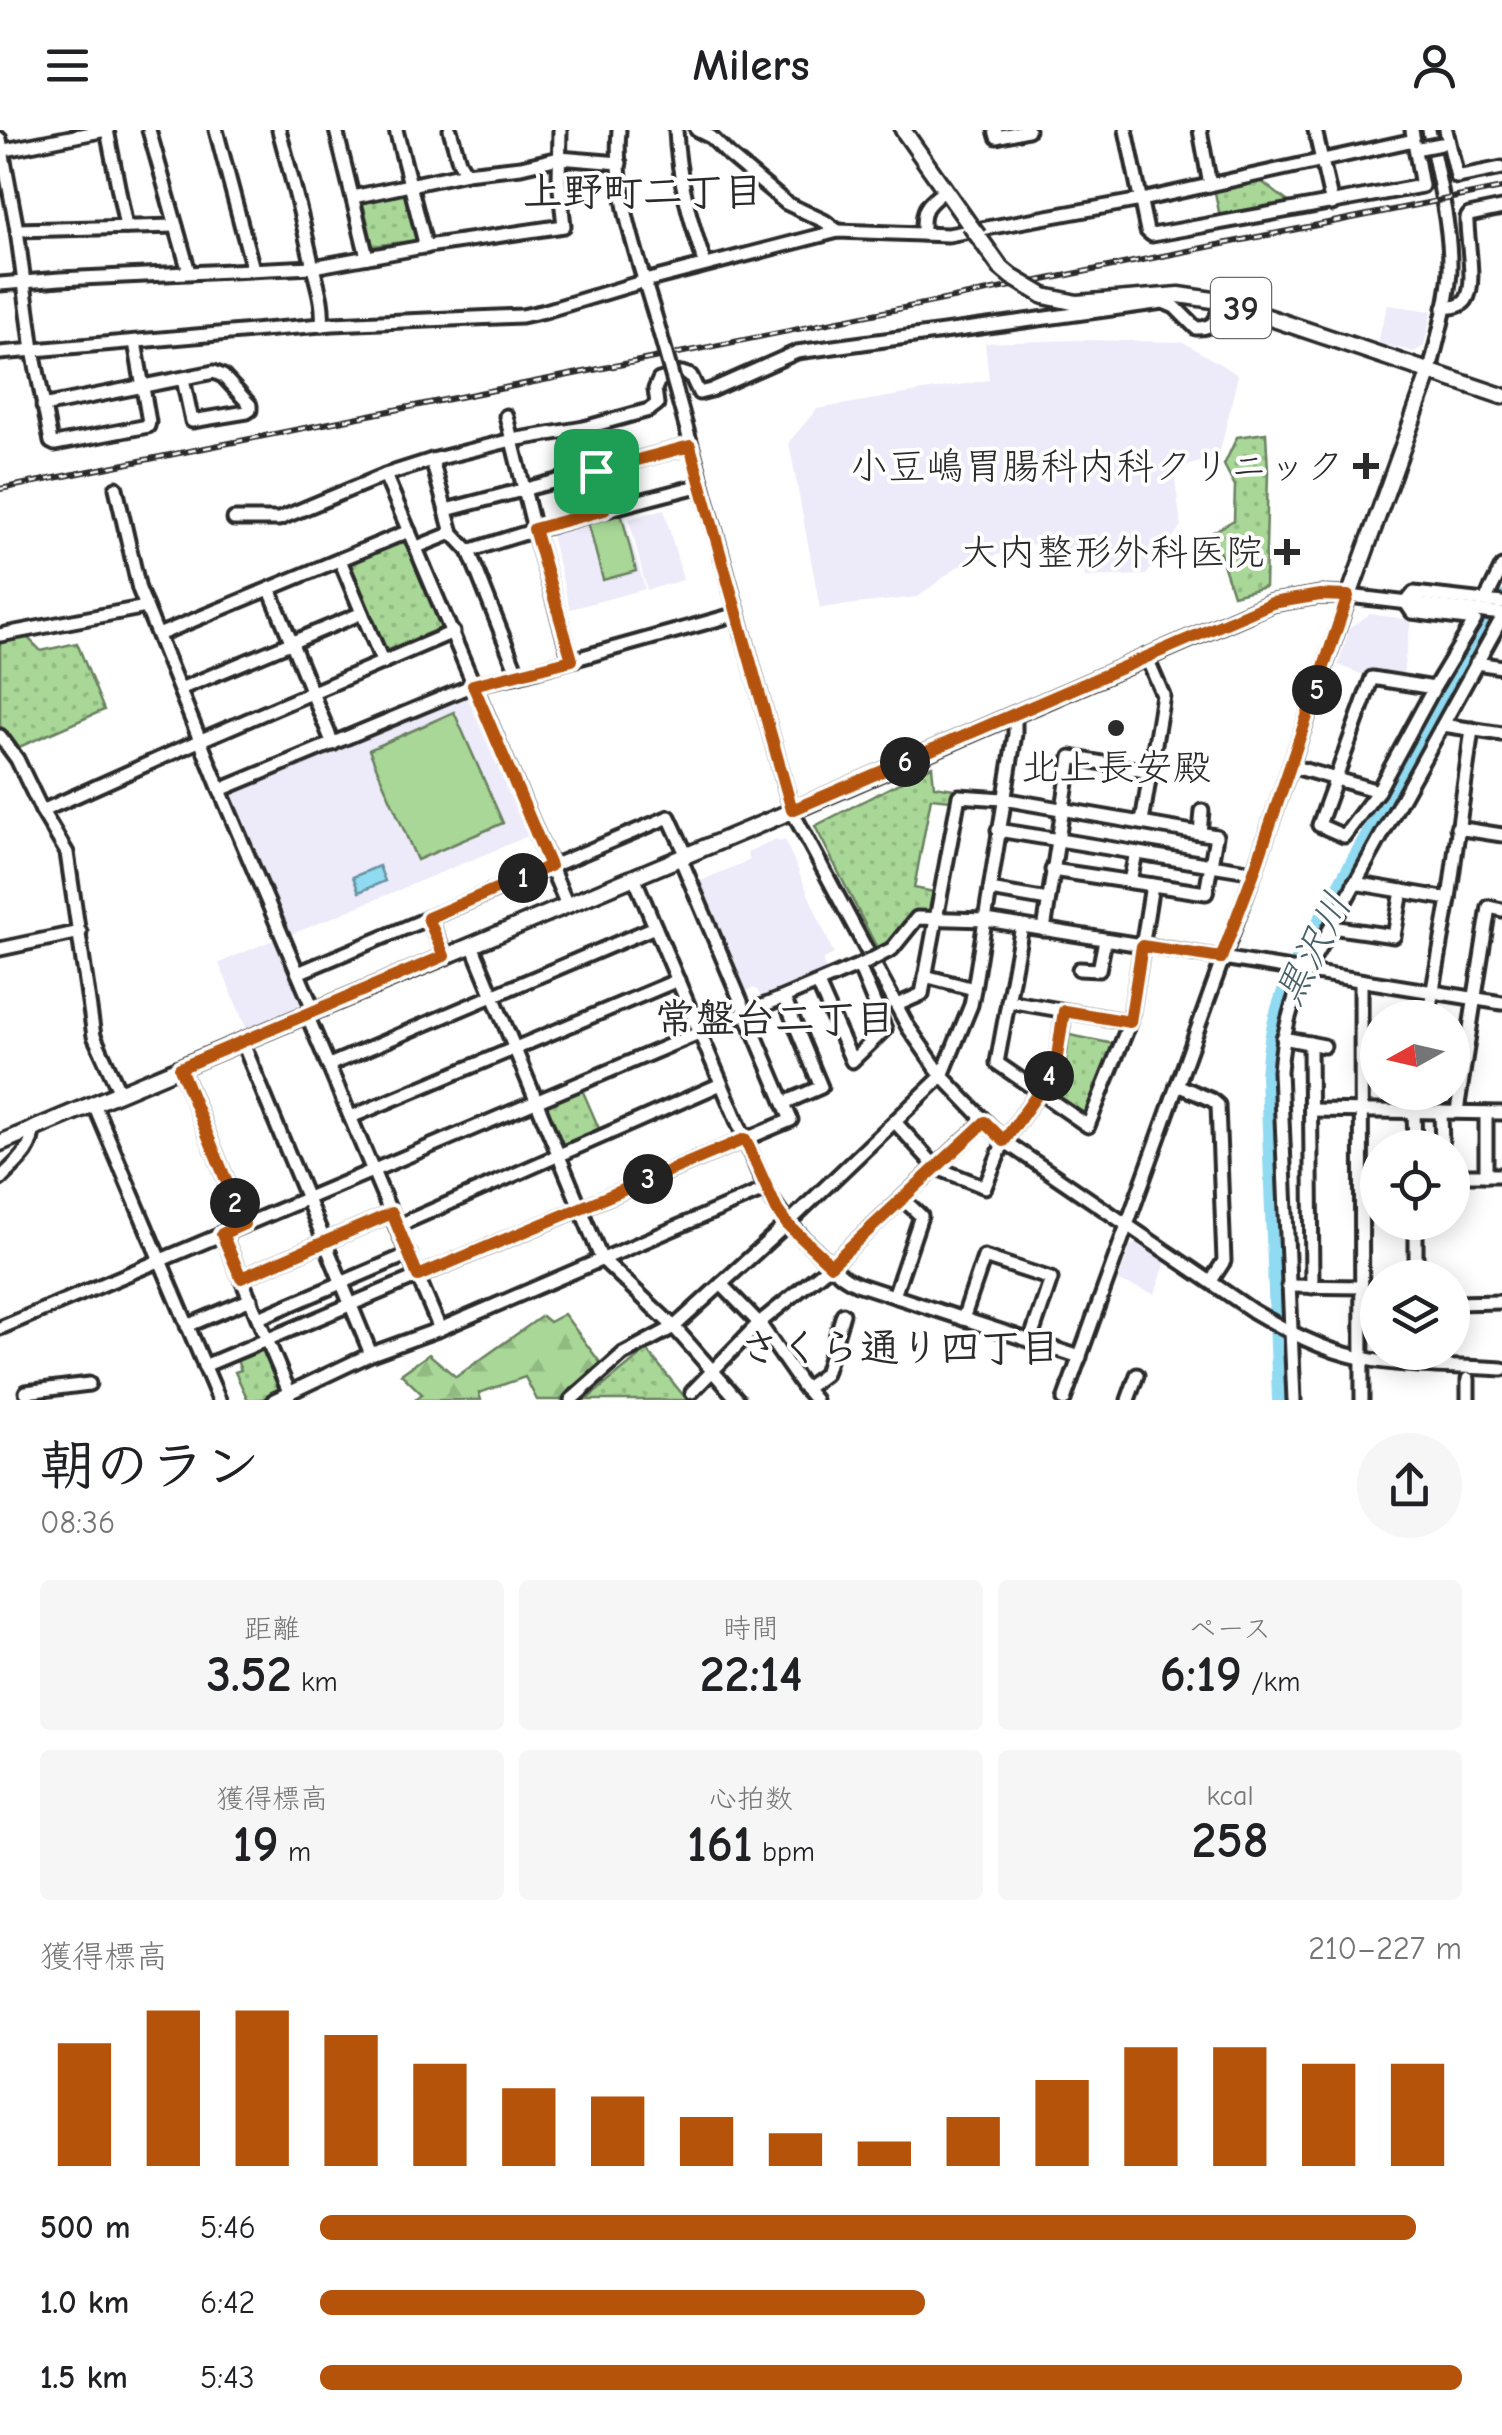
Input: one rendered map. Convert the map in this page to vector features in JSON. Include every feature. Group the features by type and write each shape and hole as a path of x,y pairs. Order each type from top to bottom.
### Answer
{"main road":[{"name":"39","path":"903,130 1000,267 1044,296 1077,303 1179,295 1220,302 1502,396"},
{"path":"0,1143 1272,603 1320,595 1348,596 1430,372"}],"street":[{"path":"126,227 106,130 1,147 48,436 55,444 145,428 149,422 135,342"},
{"path":"150,130 189,272"},
{"path":"216,130 253,269"},
{"path":"279,130 322,298 322,326"},
{"path":"336,130 367,257"},
{"path":"396,130 426,247"},
{"path":"450,130 466,173"},
{"path":"0,284 313,267 564,226 558,158 560,130"},
{"path":"619,130 628,218 792,810 908,1027 942,1076 1004,1141 1268,1319 1330,1349 1360,1357"},
{"path":"683,130 676,130 679,168 688,216 705,264"},
{"path":"697,130 711,137 786,203 838,231"},
{"path":"995,130 997,137 1028,130"},
{"path":"1126,130 1146,230 1152,235 1422,186 1415,139"},
{"path":"1200,130 1210,184"},
{"path":"1315,130 1332,204"},
{"path":"1428,130 1448,234 1450,271 1430,372"},
{"path":"1446,130 1458,177 1502,168"},
{"path":"0,353 322,326 522,316 838,231 948,235 1141,200 1415,139 1441,144"},
{"path":"353,197 558,158 620,163"},
{"path":"923,234 925,206 945,190"},
{"path":"1444,308 1459,306 1468,298 1467,218 1502,208"},
{"path":"17,230 176,226"},
{"path":"234,520 279,519 384,475 432,460 649,410 657,404 660,380 682,372 691,376 699,394 797,352 1163,302 1175,307 1196,328 1204,328 1214,324 1220,302"},
{"path":"43,406 183,379 218,373 250,405 250,410 192,421 183,379"},
{"path":"506,416 572,660"},
{"path":"584,428 604,510"},
{"path":"446,510 690,446"},
{"path":"432,460 452,533 469,551 518,675"},
{"path":"384,475 567,905"},
{"path":"116,488 138,589 298,973 328,1065 440,1329"},
{"path":"469,551 534,529 701,488"},
{"path":"158,635 410,531"},
{"path":"416,547 452,533"},
{"path":"340,560 382,663"},
{"path":"1485,601 1502,566"},
{"path":"270,590 332,744"},
{"path":"1501,620 1412,612 1410,603 1414,593 1502,604"},
{"path":"1064,1400 1254,872 1348,596 1501,620"},
{"path":"0,635 146,607"},
{"path":"180,688 362,613"},
{"path":"220,790 473,685 737,614"},
{"path":"1434,688 1372,678 1319,825 1344,836 1378,791 1474,620"},
{"path":"1294,1400 1280,1071 1293,998 1303,972 1501,620"},
{"path":"42,812 452,632"},
{"path":"1142,822 1163,695 1146,656"},
{"path":"1476,663 1502,667"},
{"path":"571,1400 623,1354 674,1327 942,1076 974,990 1015,734 1014,714"},
{"path":"1443,724 1502,734"},
{"path":"1431,1000 1472,729"},
{"path":"0,736 17,758 42,812 67,853 94,1036 120,1093"},
{"path":"1044,930 1071,757 1150,772"},
{"path":"1291,766 1378,791"},
{"path":"896,1005 922,994 959,796 1003,799 1216,836 1206,893 1052,870"},
{"path":"1200,833 1202,811"},
{"path":"204,1366 792,1120 669,817 298,973"},
{"path":"1457,828 1502,835"},
{"path":"998,830 1254,872"},
{"path":"1130,881 1136,853"},
{"path":"634,876 766,1188 787,1224 841,1277 1080,1358"},
{"path":"1022,926 997,1063 1088,1126 1130,1022 1152,884"},
{"path":"1354,884 1449,900"},
{"path":"990,890 1048,900"},
{"path":"1330,926 1394,936 1402,891"},
{"path":"1457,1111 1489,907 1502,910"},
{"path":"428,918 444,956"},
{"path":"0,1328 863,964 892,950 918,918 986,920 1502,1003"},
{"path":"328,1065 655,927"},
{"path":"0,949 80,932"},
{"path":"1080,969 1105,971 1105,940"},
{"path":"472,945 602,1258 674,1327 738,1400"},
{"path":"818,984 852,1061 886,1029 863,964"},
{"path":"925,976 974,990"},
{"path":"351,1117 678,980"},
{"path":"1361,982 1362,1260"},
{"path":"784,998 820,1087 784,1103"},
{"path":"1008,1001 1130,1022"},
{"path":"896,1122 936,1168 986,1187 1004,1141 1056,1063 1064,1011"},
{"path":"1283,1038 1324,1046"},
{"path":"242,1041 371,1354"},
{"path":"1310,1044 1312,1286"},
{"path":"180,1068 244,1224"},
{"path":"241,1278 559,1153 721,1084"},
{"path":"1177,1085 1218,1105 1224,1262 1211,1281"},
{"path":"94,1104 219,1400"},
{"path":"1312,1110 1502,1113"},
{"path":"1414,1111 1415,1130"},
{"path":"1442,1112 1442,1130"},
{"path":"1486,1113 1486,1175"},
{"path":"692,1392 759,1323 831,1265 985,1122"},
{"path":"0,1179 26,1153 34,1139 32,1129"},
{"path":"1470,1175 1502,1175"},
{"path":"274,1400 371,1354 440,1329 766,1188"},
{"path":"894,1296 921,1216 903,1199"},
{"path":"222,1234 290,1394"},
{"path":"258,1318 408,1254"},
{"path":"963,1319 984,1257 1051,1278 1030,1341"},
{"path":"721,1284 759,1323 816,1400"},
{"path":"1288,1286 1360,1288"},
{"path":"187,1326 250,1299"},
{"path":"1470,1303 1502,1302"},
{"path":"805,1389 825,1374 842,1314"},
{"path":"1470,1366 1502,1368"},
{"path":"1362,1370 1362,1400"},
{"path":"1128,1400 1138,1374"},
{"path":"1468,1380 1468,1400"},
{"path":"26,1392 90,1384"}],"shaded area":[{"path":"1388,305 1432,311 1424,346 1414,352 1380,343"},
{"path":"1183,342 1238,375 1219,456 1174,470 1181,526 1146,575 1085,577 1082,556 1043,541 957,567 918,597 820,608 789,442 817,409 989,380 985,343"},
{"path":"623,509 645,589 570,609 549,527"},
{"path":"664,509 683,580 647,590 629,519"},
{"path":"1370,614 1411,620 1402,680 1364,675 1338,665 1350,627"},
{"path":"463,693 471,695 531,835 292,934 285,931 228,793"},
{"path":"776,839 785,840 834,954 822,960 824,974 762,1000 753,988 744,992 697,887 698,882 750,860 747,852"},
{"path":"280,937 304,997 301,1006 246,1028 219,963"},
{"path":"1142,1242 1166,1261 1155,1294 1118,1281 1131,1245"}],"green space":[{"path":"1257,178 1291,204 1294,211 1222,226 1214,188"},
{"path":"414,191 425,239 373,246 362,199"},
{"path":"1266,433 1265,587 1233,595 1213,532 1234,520 1235,486 1224,465 1237,437"},
{"path":"621,513 636,571 603,580 588,522"},
{"path":"406,540 443,627 383,652 346,565"},
{"path":"26,636 41,651 77,643 104,710 17,748 0,726 0,641"},
{"path":"454,712 503,823 417,860 369,750"},
{"path":"932,766 934,786 954,789 951,800 931,798 914,888 934,892 931,911 914,913 889,943 877,948 815,826"},
{"path":"1065,1034 1114,1044 1083,1116 1045,1088"},
{"path":"581,1087 601,1133 560,1150 543,1105"},
{"path":"564,1314 602,1365 560,1400 537,1400 525,1377 479,1393 481,1400 415,1400 422,1394 401,1374 429,1354 456,1377 542,1316 549,1322"},
{"path":"266,1343 284,1388 268,1398 248,1400 235,1372 241,1370 235,1356"},
{"path":"647,1350 687,1400 586,1400"}],"water":[{"path":"379,866 385,881 359,892 353,877"}],"waterway":[{"name":"黒沢川","path":"1279,1400 1267,1076 1278,1010 1304,949 1502,597"}],"railway":[{"path":"0,489 1502,188"}],"place":[{"name":"小豆嶋胃腸科内科クリニック","path":"1366,466"},
{"name":"大内整形外科医院","path":"1287,552"},
{"name":"北上長安殿","path":"1116,728"}],"district":[{"name":"上野町二丁目","path":"643,191"},
{"name":"常盤台二丁目","path":"775,1018"},
{"name":"さくら通り四丁目","path":"900,1347"}],"route":[{"path":"690,446 792,810 1272,603 1297,597 1348,596 1221,958 1142,946 1130,1022 1064,1011 1056,1063 1004,1141 985,1122 831,1265 777,1210 745,1139 418,1276 392,1213 241,1278 222,1234 244,1224 180,1068 444,956 428,918 550,866 473,685 572,660 534,529 604,510 596,471 690,446"}]}
